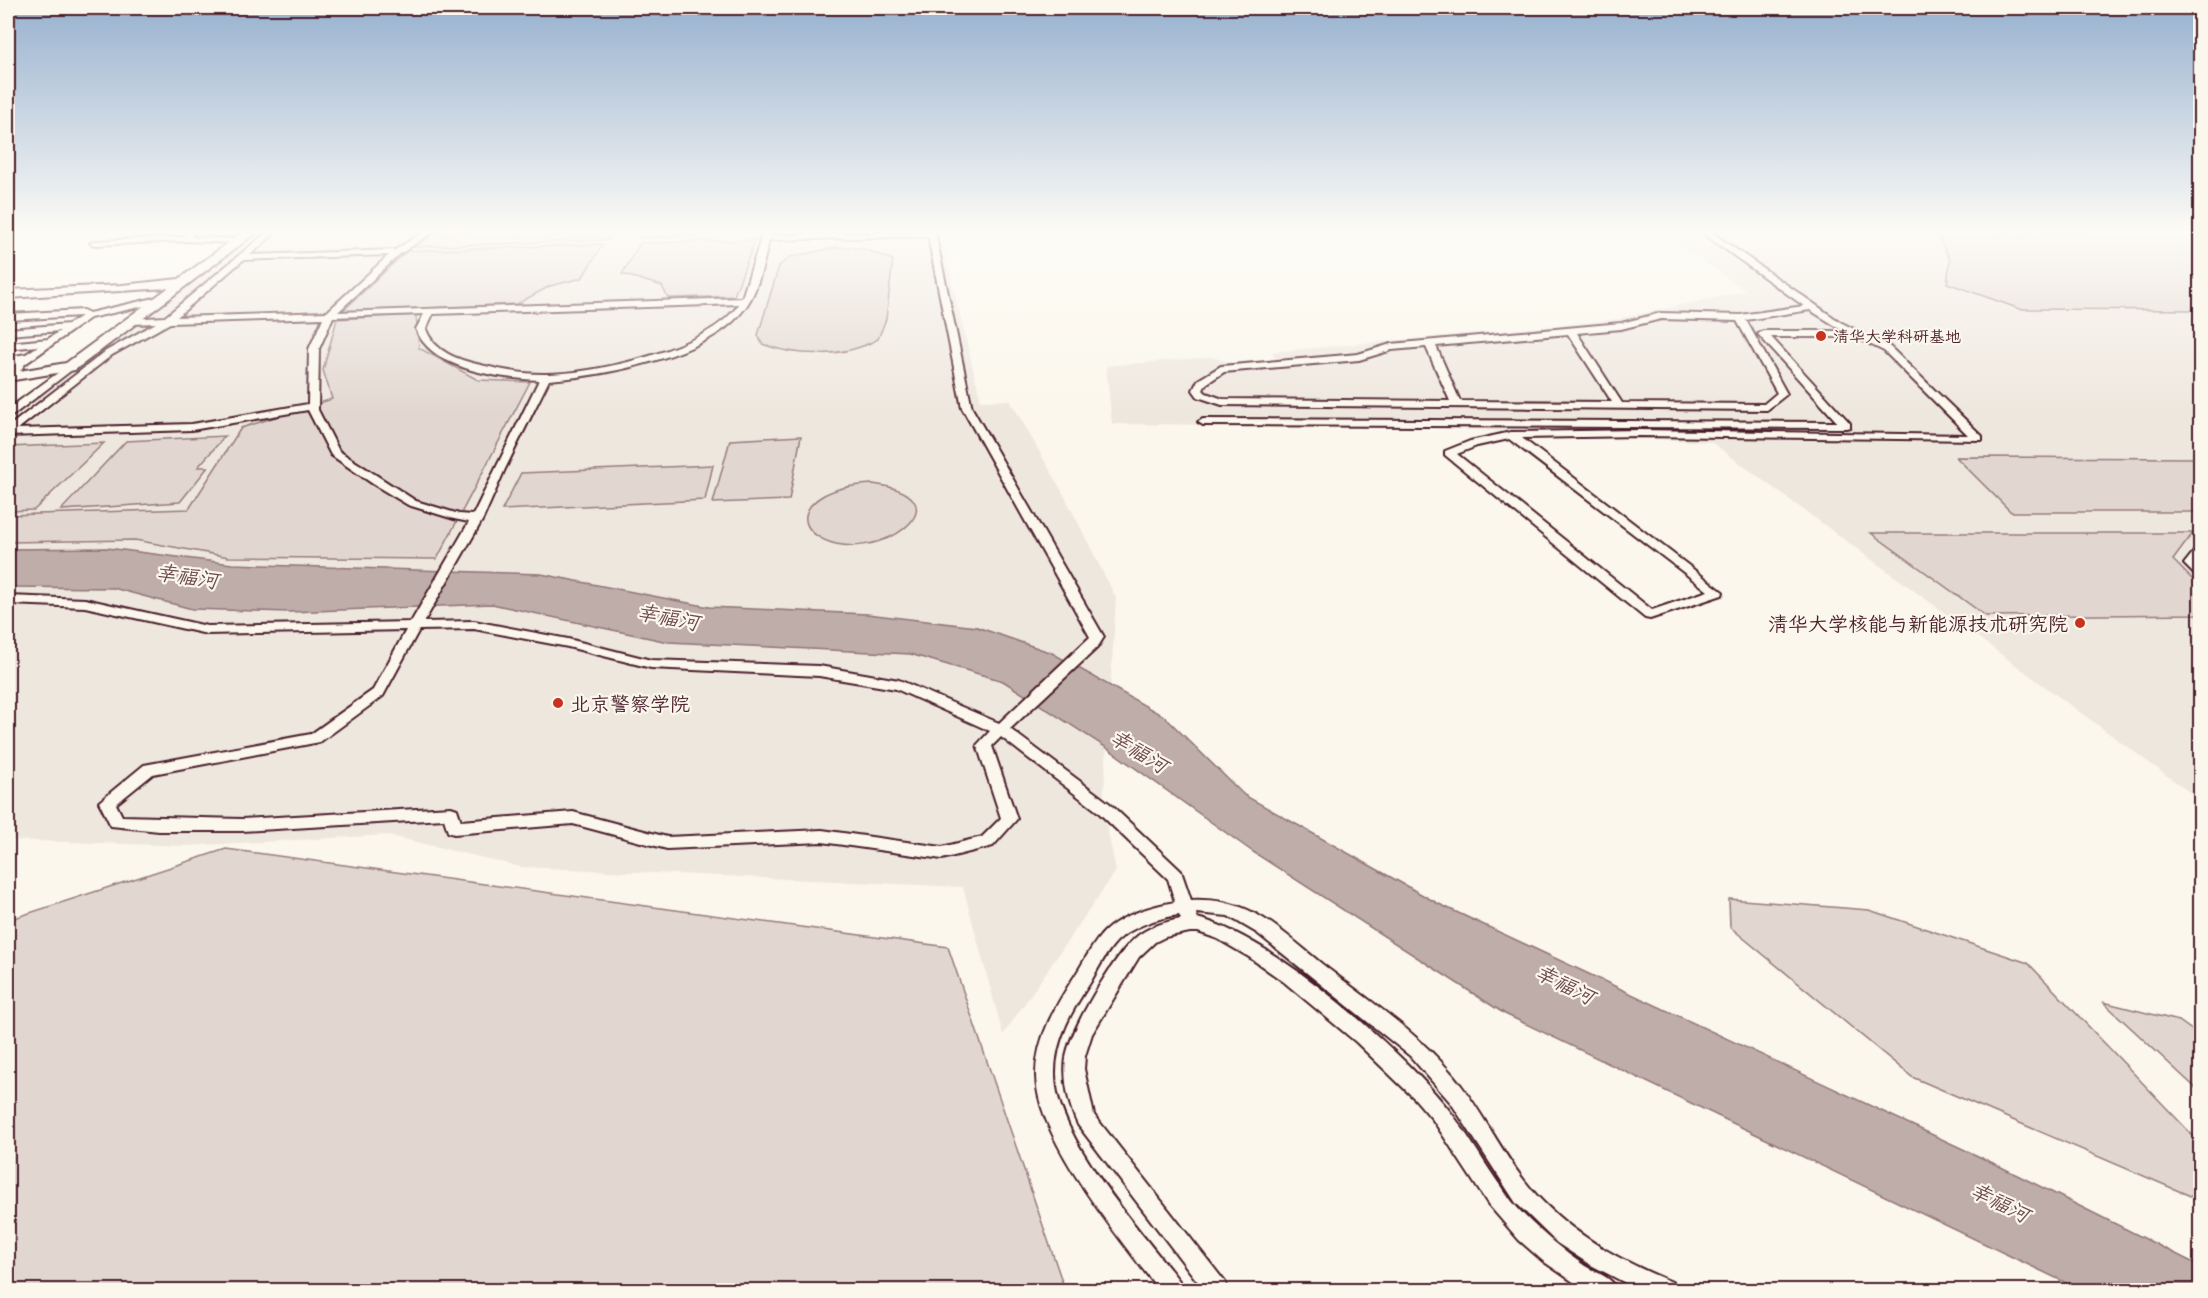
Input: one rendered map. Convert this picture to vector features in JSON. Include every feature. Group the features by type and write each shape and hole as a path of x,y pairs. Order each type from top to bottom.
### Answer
{"street":[{"path":"8,294 41,293"},
{"path":"8,414 169,293"},
{"path":"8,433 109,353 166,321 199,293"},
{"path":"353,293 329,315 314,349 313,406 335,453 412,503 458,517 477,519"},
{"path":"430,311 421,329 423,339 430,347 455,361 484,370 545,377 617,366 670,351 716,330 739,311 748,293"},
{"path":"545,377 477,519 452,559 378,693 315,738 148,769 107,802 117,822 175,827 451,813 454,828 573,818 667,843 822,836 942,853 987,842 1009,819 984,745 1092,645 1097,637 967,408 943,293"},
{"path":"1511,435 1717,592 1650,615 1449,453 1474,443 1511,435 1640,433 1978,438 1887,349 1837,324 1790,293"},
{"path":"9,377 29,357 87,315 159,300"},
{"path":"132,321 745,301"},
{"path":"1740,318 1782,394 1767,407 1222,402 1202,395 1198,390 1202,382 1221,369 1359,357 1391,347 1621,326 1661,316 1740,318 1802,311 1809,308 1808,305"},
{"path":"8,317 83,313 87,315"},
{"path":"8,332 73,327"},
{"path":"1570,330 1618,405"},
{"path":"1203,422 1846,425 1763,334 1859,334"},
{"path":"8,346 51,342"},
{"path":"1430,344 1456,404"},
{"path":"8,360 29,357"},
{"path":"9,377 70,368"},
{"path":"8,433 192,427 313,406"},
{"path":"2200,552 2190,564 2200,573"},
{"path":"8,600 85,603 207,630 419,620 474,625 568,643 651,664 819,671 899,685 1006,723 1103,807 1175,876 1188,916 1199,925 1232,936 1255,951 1357,1031 1440,1114 1502,1207 1535,1241 1572,1272 1605,1290"},
{"path":"1172,1290 1066,1144 1054,1118 1044,1078 1050,1038 1062,1010 1111,936 1152,915 1188,916 1229,910 1256,921 1389,1026 1445,1079 1478,1125 1517,1190 1539,1214 1580,1246 1618,1271 1664,1290"},
{"path":"1188,916 1139,944 1082,1031 1073,1059 1077,1092 1085,1119 1217,1290"}],"shaded area":[{"name":"北京警察学院","path":"179,293 955,293 981,401 1010,400 1064,495 1116,598 1103,807 1116,871 1003,1035 963,887 521,867 387,835 186,846 8,840 8,419"},
{"path":"363,293 538,293 517,304 342,312"},
{"path":"665,293 735,293 734,296 668,298"},
{"path":"771,293 889,293 886,319 878,339 851,350 821,354 790,351 762,344 758,335"},
{"path":"1739,293 2200,293 2200,800 1711,442 1399,426 1112,424 1106,366 1212,357 1241,366 1276,360 1272,352 1612,320"},
{"path":"1974,293 2200,293 2200,310 2020,309"},
{"path":"416,315 419,348 478,380 530,382 437,559 229,557 135,540 8,542 8,515 189,509 241,428 332,399 323,370 337,319"},
{"path":"225,436 198,467 208,467 180,502 61,510 126,441"},
{"path":"801,436 789,500 713,503 730,440"},
{"path":"104,443 34,510 8,511 8,447"},
{"path":"1956,457 2200,458 2200,512 2011,512"},
{"path":"713,465 705,500 502,510 521,473"},
{"path":"873,484 900,491 913,500 916,511 910,523 897,533 879,541 858,545 826,541 811,530 806,517 808,509 814,502 835,490"},
{"path":"1871,533 2193,533 2173,560 2200,587 2200,614 1986,616"},
{"path":"226,849 948,947 1065,1290 8,1290 8,920"},
{"path":"1729,899 1869,910 2028,963 2200,1143 2200,1200 1912,1077 1730,927"},
{"path":"2103,1002 2179,1021 2200,1036 2200,1092"}],"water":[{"name":"幸福河","path":"107,548 232,564 541,574 709,607 867,614 977,627 1052,653 1165,717 1244,795 1437,903 1995,1164 2200,1266 2200,1290 2081,1290 1505,1014 1253,852 1107,748 1003,681 910,654 668,642 492,604 290,612 192,609 113,588 8,587 8,549"}],"place":[{"name":"清华大学科研基地","path":"1821,336"},
{"name":"清华大学核能与新能源技术研究院","path":"2080,623"},
{"name":"北京警察学院","path":"558,703"}]}
